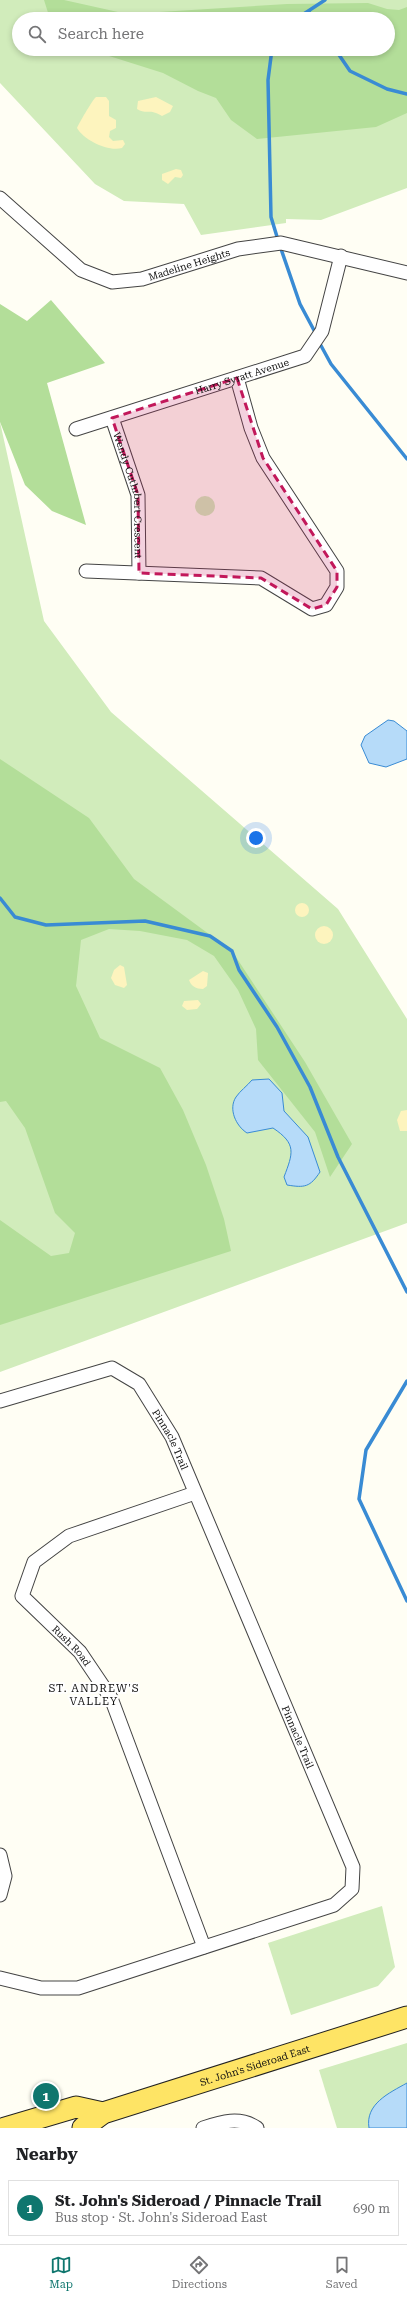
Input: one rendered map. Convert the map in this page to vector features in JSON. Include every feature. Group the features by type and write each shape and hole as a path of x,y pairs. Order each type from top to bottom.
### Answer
{"main road":[{"name":"St. John's Sideroad East","path":"83,2128 103,2113 407,2017"},
{"path":"6,2128 76,2107 103,2113"}],"street":[{"name":"Madeline Heights","path":"0,198 81,270 112,282 142,279 238,249 281,243 405,272"},
{"name":"Harry Syratt Avenue","path":"76,430 305,356 322,331 341,256"},
{"name":"Wendy Cuthrbert Crescent","path":"86,571 261,578 312,609 326,605 337,587 337,571 263,458 251,428 237,378"},
{"name":"Wendy Cuthrbert Crescent","path":"112,418 138,495 139,573"},
{"name":"Pinnacle Trail","path":"0,1401 112,1368 139,1384 172,1438 354,1867 352,1889 334,1905 78,1988 41,1988 0,1978"},
{"name":"Rush Road","path":"195,1493 69,1536 34,1562 22,1596 80,1652 111,1698 204,1947"},
{"path":"0,1855 5,1876 0,1895"},
{"path":"203,2128 219,2122 237,2120 249,2122 257,2128"}],"highlighted area":[{"path":"237,378 263,458 337,571 337,587 326,605 312,609 261,578 139,573 138,495 112,418"}],"green space":[{"path":"0,0 407,0 407,188 321,220 286,219 286,223 201,235 184,204 124,201 95,184 0,83"},
{"path":"44,0 64,0 118,12 48,12"},
{"path":"368,3 387,9 399,10 407,7 407,113 376,127 257,139 231,120 216,98 198,91 163,73 109,56 395,56 395,12 159,12 287,4"},
{"path":"51,300 105,363 47,383 86,525 52,511 25,485 0,422 0,304 27,321"},
{"path":"0,422 44,621 111,712 338,909 407,1019 407,1223 0,1372"},
{"path":"205,496 212,499 215,506 212,513 205,516 198,513 195,506 198,499"},
{"path":"0,759 89,818 134,879 232,951 305,1062 352,1144 330,1177 315,1132 258,1060 256,1029 238,990 214,956 187,940 140,931 109,929 81,940 76,986 100,1038 160,1068 183,1110 206,1165 224,1219 231,1251 0,1325 0,1220 51,1256 69,1253 75,1233 55,1213 25,1128 6,1101 0,1102"},
{"path":"382,1906 395,1967 378,1986 291,2015 268,1943"},
{"path":"407,2043 407,2128 337,2128 319,2070"}],"sand":[{"path":"96,97 106,97 109,101 109,116 116,120 116,128 110,131 109,137 113,141 123,140 125,144 122,148 116,149 103,147 85,137 77,128"},
{"path":"156,97 173,106 170,112 162,116 154,112 143,112 137,109 138,101"},
{"path":"176,169 181,170 183,175 181,178 175,177 168,184 162,180 162,174"},
{"path":"299,903 305,903 309,907 309,913 305,917 299,917 295,913 295,907"},
{"path":"320,926 328,926 333,931 331,942 328,944 320,944 315,939 315,931"},
{"path":"120,965 124,967 127,985 124,988 115,985 111,978 114,970"},
{"path":"203,971 208,973 207,986 203,989 196,988 189,980"},
{"path":"198,1000 201,1004 197,1009 187,1010 182,1006 184,1001"},
{"path":"407,1110 407,1131 400,1131 397,1120 401,1111"}],"water":[{"path":"388,720 394,721 407,731 407,759 386,767 369,763 361,745 365,736"},
{"path":"269,1079 282,1093 284,1111 308,1137 320,1172 313,1181 303,1186 287,1185 284,1177 291,1155 291,1150 286,1139 281,1134 273,1128 247,1133 243,1130 234,1117 234,1102 239,1093 252,1080"},
{"path":"407,2083 407,2128 369,2128 371,2112 380,2100"}],"waterway":[{"path":"307,12 325,0"},
{"path":"271,56 268,80 271,217 278,240"},
{"path":"340,56 350,71 387,89 407,94"},
{"path":"280,246 300,304 316,334"},
{"path":"319,342 331,364 407,459"},
{"path":"0,898 15,917 46,925 145,921 210,936 232,951 239,970 277,1027 310,1087 338,1157 407,1292"},
{"path":"407,1381 366,1450 359,1499 407,1601"}],"place":[{"name":"St. John's Sideroad / Pinnacle Trail","path":"46,2096"}],"district":[{"name":"ST. ANDREW'S VALLEY","path":"94,1694"}]}
